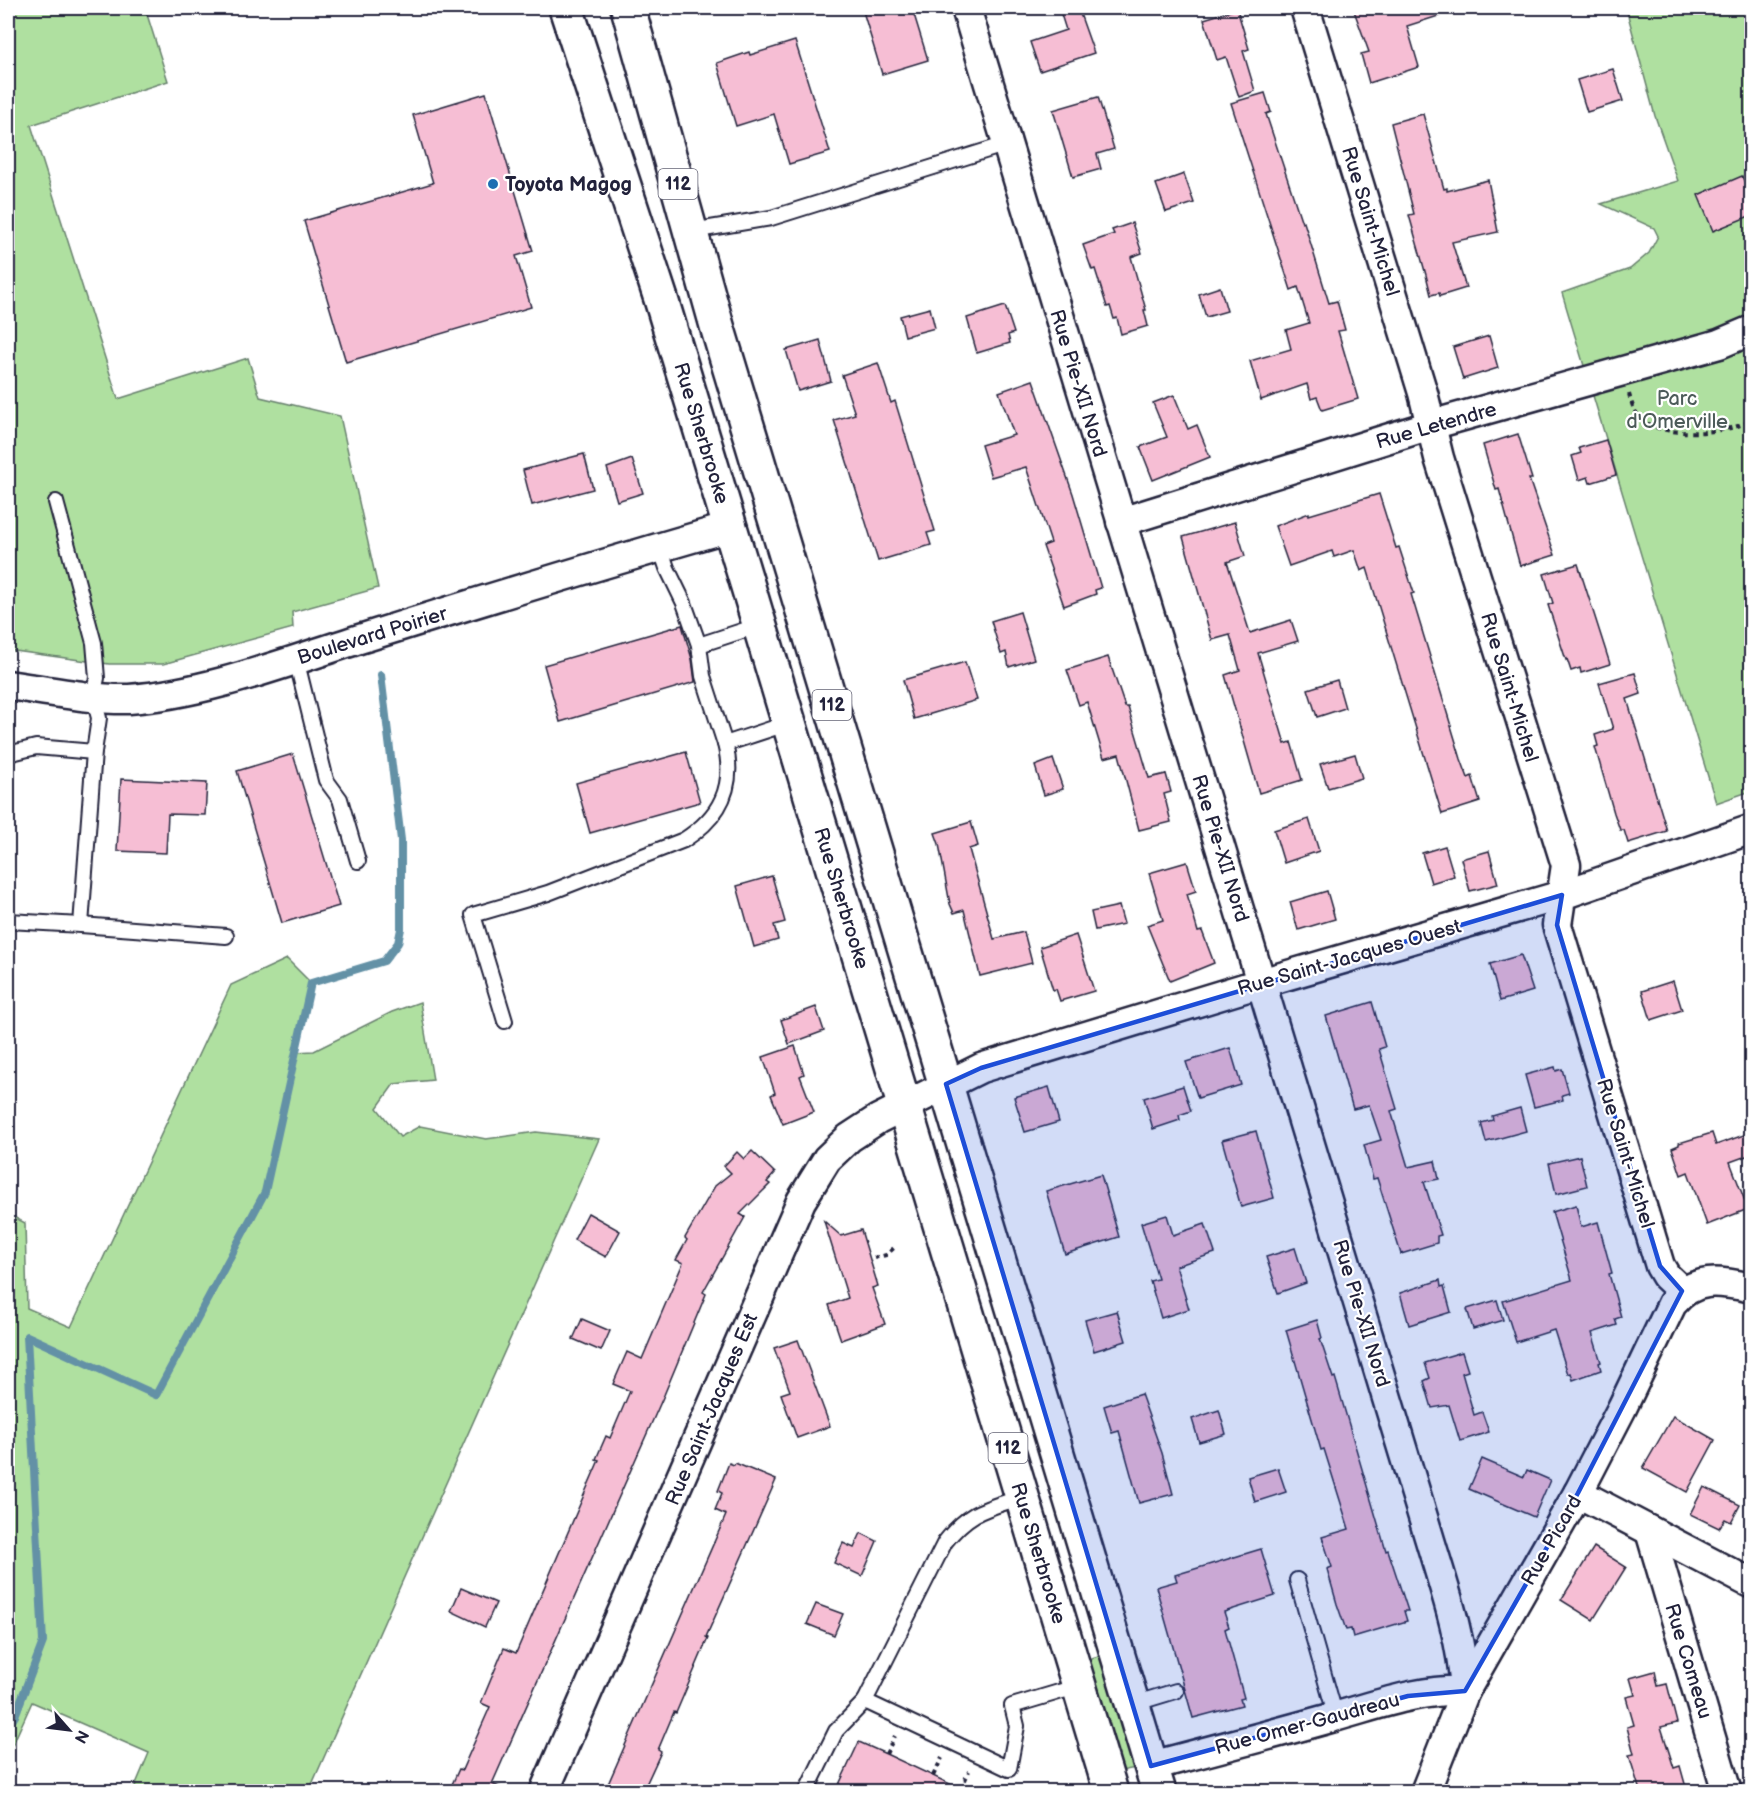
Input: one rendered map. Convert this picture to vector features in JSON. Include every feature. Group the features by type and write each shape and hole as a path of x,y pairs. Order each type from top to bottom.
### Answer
{"main road":[{"name":"Rue Sherbrooke","path":"566,8 660,299 760,625 1111,1791"},
{"name":"112","path":"627,8 692,231 717,326 1155,1779"}],"street":[{"name":"Rue Pie-XII Nord","path":"966,8 1441,1578 1462,1660 1465,1691"},
{"name":"Rue Saint-Michel","path":"1305,8 1423,393 1439,458 1566,865 1557,925 1660,1266 1665,1276 1682,1291"},
{"name":"Rue Letendre","path":"1121,522 1431,426 1719,344 1752,330"},
{"name":"Boulevard Poirier","path":"8,685 129,699 191,690 730,527"},
{"name":"Rue Saint-Jacques Ouest","path":"946,1084 981,1068 1262,982 1562,895 1752,829"},
{"name":"Rue Saint-Jacques Est","path":"544,1791 801,1201 820,1169 842,1143 878,1119 946,1084"},
{"path":"1682,1291 1703,1283 1720,1282 1752,1288"},
{"name":"Rue Picard","path":"1434,1786 1465,1691 1578,1493 1672,1304 1682,1291"},
{"path":"1578,1493 1752,1584"},
{"name":"Rue Comeau","path":"1650,1531 1727,1791"},
{"name":"Rue Omer-Gaudreau","path":"1155,1779 1336,1717 1408,1696 1445,1690 1465,1691"}],"lane":[{"path":"692,231 771,218 1007,144"},
{"path":"56,502 94,643 97,678 93,696 99,718 94,752 81,925"},
{"path":"505,1021 473,915 548,893 684,840 699,830 715,813 728,782 729,761 703,676 699,645 660,547"},
{"path":"699,645 760,625"},
{"path":"296,659 326,780 340,799 358,861"},
{"path":"724,744 789,723"},
{"path":"8,754 36,747 94,752"},
{"path":"8,921 226,936"},
{"path":"806,1791 836,1731 865,1701 945,1542 961,1523 976,1512 1022,1497"},
{"path":"1297,1580 1336,1717"},
{"path":"865,1701 1010,1769 1017,1726 1012,1706 1079,1686"},
{"path":"1133,1704 1176,1691"}],"path":[{"path":"1623,372 1634,410 1644,421 1656,428 1713,432 1730,429 1752,420"},
{"path":"874,1258 886,1255 896,1246"}],"highlighted area":[{"path":"1562,895 1557,925 1660,1266 1682,1291 1578,1493 1465,1691 1408,1696 1151,1766 946,1084 981,1068"}],"green space":[{"path":"8,8 145,8 168,81 31,125 118,399 248,358 260,397 340,416 378,588 292,612 293,628 163,664 109,664 8,650"},
{"name":"Parc d'Omerville","path":"1626,8 1751,8 1751,791 1716,803 1562,293 1630,269 1649,253 1658,236 1654,228 1601,204 1678,181 1655,116"},
{"path":"287,959 311,983 295,1052 314,1051 392,1012 420,1002 433,1080 394,1084 377,1108 400,1137 420,1126 486,1139 536,1132 599,1139 309,1791 133,1791 149,1753 32,1702 8,1755 8,1214 25,1223 27,1308 71,1327 231,985"},
{"path":"1102,1655 1136,1768 1121,1771 1088,1659"}],"building":[{"path":"862,8 912,8 928,60 882,74"},
{"path":"1059,8 1078,8 1094,53 1040,71 1030,42 1066,30"},
{"path":"1353,8 1450,8 1451,12 1407,26 1419,67 1369,83 1361,54 1369,52"},
{"path":"1237,9 1249,49 1243,51 1255,91 1239,97 1226,57 1217,60 1204,19"},
{"path":"795,41 830,152 789,164 774,114 736,126 717,63 749,52 750,55"},
{"path":"1613,69 1623,101 1587,112 1577,80"},
{"path":"486,93 533,251 516,256 531,307 346,362 304,221 433,183 413,115"},
{"path":"1265,93 1271,112 1266,114 1302,223 1304,222 1329,303 1337,301 1345,330 1338,331 1358,399 1322,410 1317,397 1311,399 1307,384 1261,400 1250,361 1291,349 1286,330 1309,323 1298,287 1291,290 1231,103"},
{"path":"1098,97 1114,149 1097,154 1101,169 1073,177 1053,110"},
{"path":"1423,114 1444,189 1447,188 1447,191 1488,180 1498,232 1452,242 1466,288 1440,296 1439,293 1431,295 1409,215 1414,214 1391,123"},
{"path":"1184,174 1194,203 1166,212 1156,184"},
{"path":"1742,176 1752,200 1752,215 1713,231 1698,195"},
{"path":"1132,223 1142,253 1131,257 1146,310 1144,310 1148,326 1121,334 1117,318 1114,319 1110,306 1107,307 1095,269 1092,270 1083,245 1114,234 1112,230"},
{"path":"1220,287 1227,311 1206,317 1199,294"},
{"path":"1005,306 1014,333 1008,335 1010,343 977,353 967,318"},
{"path":"930,308 935,328 905,336 900,316"},
{"path":"1489,336 1498,368 1463,379 1453,347"},
{"path":"820,340 831,381 798,391 786,350"},
{"path":"878,363 891,403 895,401 935,531 927,533 931,545 878,561 834,420 855,414 842,375"},
{"path":"1033,380 1073,494 1101,588 1095,590 1096,594 1064,606 1043,546 1051,543 1026,467 991,477 981,445 1014,435 999,392"},
{"path":"1174,395 1188,429 1197,425 1210,457 1153,480 1140,447 1167,437 1153,403"},
{"path":"1518,434 1532,479 1529,479 1555,555 1520,566 1499,489 1496,490 1483,445"},
{"path":"1606,440 1616,475 1590,483 1588,477 1579,480 1572,456 1581,453 1579,448"},
{"path":"584,454 593,489 532,505 523,470"},
{"path":"632,459 643,493 617,501 607,468"},
{"path":"1379,494 1396,548 1399,547 1414,593 1411,594 1461,759 1468,778 1472,776 1480,802 1442,814 1367,568 1361,571 1354,550 1334,557 1332,551 1289,566 1275,526 1309,513 1309,515"},
{"path":"1235,522 1245,556 1227,562 1250,633 1291,620 1298,641 1258,653 1285,744 1291,742 1302,780 1259,793 1225,675 1240,670 1230,635 1212,640 1183,537"},
{"path":"1578,564 1610,664 1581,673 1580,668 1571,671 1566,660 1548,605 1553,603 1544,574"},
{"path":"1020,612 1034,659 1009,667 1006,652 1001,654 991,621"},
{"path":"682,625 692,659 695,682 560,722 544,665"},
{"path":"1108,657 1125,707 1128,707 1149,778 1166,774 1171,792 1164,794 1171,822 1139,830 1119,754 1104,758 1087,702 1079,705 1067,670"},
{"path":"965,662 977,700 914,719 903,680"},
{"path":"1635,673 1641,694 1627,699 1667,831 1628,843 1624,830 1620,830 1614,813 1595,747 1598,746 1595,735 1613,729 1599,683"},
{"path":"1337,680 1345,708 1317,717 1308,689"},
{"path":"686,752 700,802 590,833 576,783"},
{"path":"293,754 339,906 282,923 237,771"},
{"path":"1355,754 1362,778 1328,788 1320,764"},
{"path":"1053,759 1063,789 1044,795 1035,766"},
{"path":"121,779 207,783 205,815 168,814 166,853 117,851"},
{"path":"1309,819 1319,851 1284,863 1274,830"},
{"path":"971,822 978,846 969,849 994,939 1024,932 1032,963 980,976 964,910 954,913 950,904 935,833"},
{"path":"1445,846 1454,876 1431,883 1422,853"},
{"path":"1489,851 1498,884 1470,891 1461,859"},
{"path":"1187,862 1196,891 1187,894 1198,932 1202,931 1214,963 1170,981 1147,925 1163,920 1149,873"},
{"path":"772,876 785,922 774,925 778,940 754,947 737,886"},
{"path":"1327,891 1335,919 1298,930 1290,902"},
{"path":"1119,906 1124,924 1095,930 1091,912"},
{"path":"1076,935 1094,991 1060,1001 1056,989 1053,990 1040,947"},
{"path":"1521,955 1533,991 1500,1001 1490,964"},
{"path":"1673,981 1682,1010 1651,1020 1642,991"},
{"path":"1372,1002 1385,1047 1379,1049 1397,1109 1391,1111 1408,1167 1435,1161 1439,1179 1424,1182 1441,1235 1437,1236 1437,1243 1401,1254 1377,1178 1373,1179 1364,1145 1381,1140 1369,1105 1353,1109 1326,1016"},
{"path":"816,1007 824,1031 789,1044 781,1020"},
{"path":"795,1046 804,1074 800,1076 814,1112 783,1124 771,1095 775,1093 763,1057"},
{"path":"1230,1048 1241,1085 1198,1098 1186,1062"},
{"path":"1555,1067 1556,1071 1562,1069 1569,1093 1562,1095 1563,1100 1534,1107 1525,1075"},
{"path":"1183,1086 1191,1111 1179,1115 1180,1120 1153,1129 1144,1098"},
{"path":"1049,1087 1059,1122 1025,1132 1014,1097"},
{"path":"1520,1108 1526,1131 1486,1142 1481,1123 1493,1120 1492,1116"},
{"path":"1256,1131 1274,1198 1241,1207 1222,1140"},
{"path":"1752,1132 1752,1154 1730,1162 1748,1209 1707,1225 1688,1172 1681,1175 1672,1148 1679,1143 1712,1133 1716,1145"},
{"path":"752,1151 775,1173 767,1182 770,1184 740,1214 745,1217 703,1292 706,1294 664,1395 492,1784 509,1791 449,1791 459,1769 462,1770 490,1707 481,1703 504,1648 516,1653 599,1460 596,1459 606,1436 610,1438 630,1391 613,1384 627,1352 642,1359 683,1263 676,1260 687,1240 685,1238 715,1186 731,1173 724,1166 737,1152 744,1159"},
{"path":"1580,1156 1587,1186 1556,1194 1549,1163"},
{"path":"1101,1175 1119,1237 1065,1254 1046,1191"},
{"path":"1576,1205 1581,1227 1598,1222 1621,1317 1615,1319 1617,1325 1592,1333 1601,1362 1599,1363 1601,1370 1573,1380 1571,1373 1568,1374 1554,1330 1516,1342 1503,1301 1572,1280 1552,1212"},
{"path":"588,1213 620,1231 606,1257 574,1240"},
{"path":"1167,1215 1173,1235 1205,1224 1215,1253 1176,1266 1189,1309 1161,1318 1150,1281 1158,1279 1141,1223"},
{"path":"824,1221 841,1236 861,1230 878,1286 872,1288 885,1324 841,1340 829,1305 848,1298"},
{"path":"1295,1248 1306,1283 1278,1293 1266,1257"},
{"path":"1440,1280 1441,1287 1444,1286 1451,1312 1409,1325 1400,1293"},
{"path":"1497,1300 1503,1320 1473,1329 1467,1309"},
{"path":"1117,1311 1126,1341 1094,1351 1085,1320"},
{"path":"582,1319 610,1331 601,1351 573,1339"},
{"path":"1317,1320 1322,1338 1320,1339 1333,1378 1335,1377 1386,1551 1388,1550 1408,1611 1404,1611 1407,1621 1353,1637 1351,1629 1346,1630 1337,1604 1327,1569 1332,1567 1322,1537 1349,1529 1324,1449 1321,1450 1286,1330"},
{"path":"798,1340 830,1426 797,1438 781,1394 790,1391 774,1348"},
{"path":"1462,1352 1468,1371 1462,1373 1474,1415 1482,1412 1489,1432 1460,1441 1449,1405 1432,1408 1424,1381 1430,1378 1425,1363"},
{"path":"1141,1394 1162,1453 1173,1494 1139,1503 1119,1431 1112,1433 1104,1406"},
{"path":"1219,1410 1226,1434 1199,1442 1192,1419"},
{"path":"1673,1416 1715,1440 1687,1492 1643,1468"},
{"path":"1482,1459 1524,1477 1527,1470 1550,1480 1534,1517 1469,1489"},
{"path":"729,1463 734,1465 735,1463 776,1480 706,1637 708,1638 676,1713 674,1712 658,1750 661,1752 643,1791 605,1791 726,1515 715,1510 722,1493 718,1491"},
{"path":"1278,1468 1286,1492 1255,1502 1248,1477"},
{"path":"1704,1487 1740,1505 1731,1522 1725,1519 1719,1528 1690,1514"},
{"path":"861,1533 877,1541 862,1576 834,1563 843,1543 854,1548"},
{"path":"1594,1547 1626,1567 1593,1620 1561,1600"},
{"path":"1261,1549 1275,1596 1224,1612 1229,1627 1225,1629 1244,1698 1240,1699 1242,1705 1193,1718 1156,1587 1177,1581 1175,1575"},
{"path":"461,1588 496,1603 485,1627 451,1611"},
{"path":"816,1604 843,1614 834,1635 807,1624"},
{"path":"1655,1671 1658,1686 1667,1684 1677,1723 1661,1727 1674,1768 1680,1766 1687,1791 1640,1791 1629,1755 1634,1754 1627,1727 1634,1725 1626,1697 1635,1695 1630,1678"},
{"path":"859,1742 886,1754 965,1791 836,1791"}],"waterway":[{"path":"8,1727 15,1716 43,1642 27,1336 156,1395 265,1192 311,983 384,961 398,943 401,929 401,840 381,675"}],"place":[{"name":"Toyota Magog","path":"493,184"}]}
